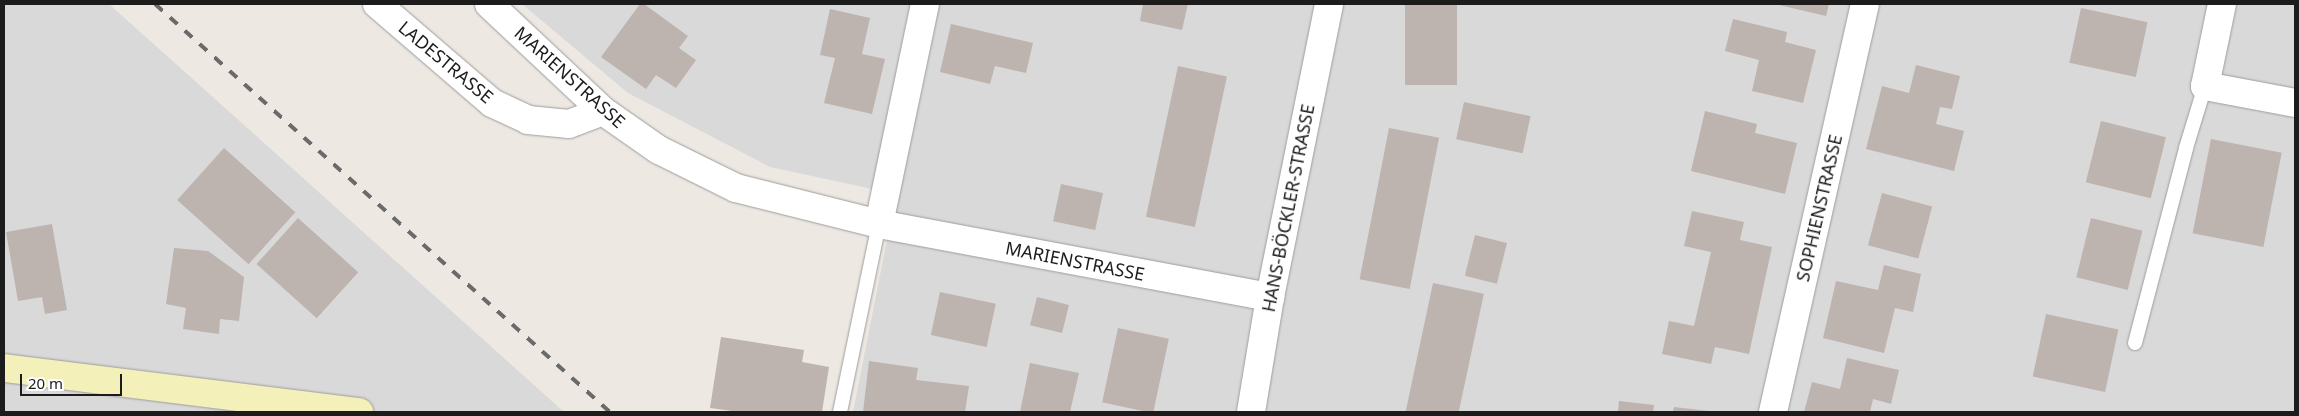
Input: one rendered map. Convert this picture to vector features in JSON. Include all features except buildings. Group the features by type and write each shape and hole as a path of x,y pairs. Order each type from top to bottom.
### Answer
{"street":[{"name":"LADESTRASSE","path":"378,4 492,103 528,120 568,124 603,111"},
{"name":"MARIENSTRASSE","path":"489,4 603,111 659,150 736,188 879,224 1270,297"},
{"path":"879,224 925,4"},
{"name":"HANS-BÖCKLER-STRASSE","path":"1251,412 1270,297 1329,4"},
{"name":"SOPHIENSTRASSE","path":"1773,412 1865,4"},
{"path":"2222,4 2205,86 2295,103"},
{"path":"4,368 359,412"}],"lane":[{"path":"2135,343 2186,148 2205,86"},
{"path":"840,412 879,224"}],"shaded area":[{"path":"4,4 109,4 564,412 4,412"},
{"path":"522,4 2295,4 2295,412 853,412 896,194 770,167 628,93"}],"railway":[{"path":"155,4 610,412"}]}
